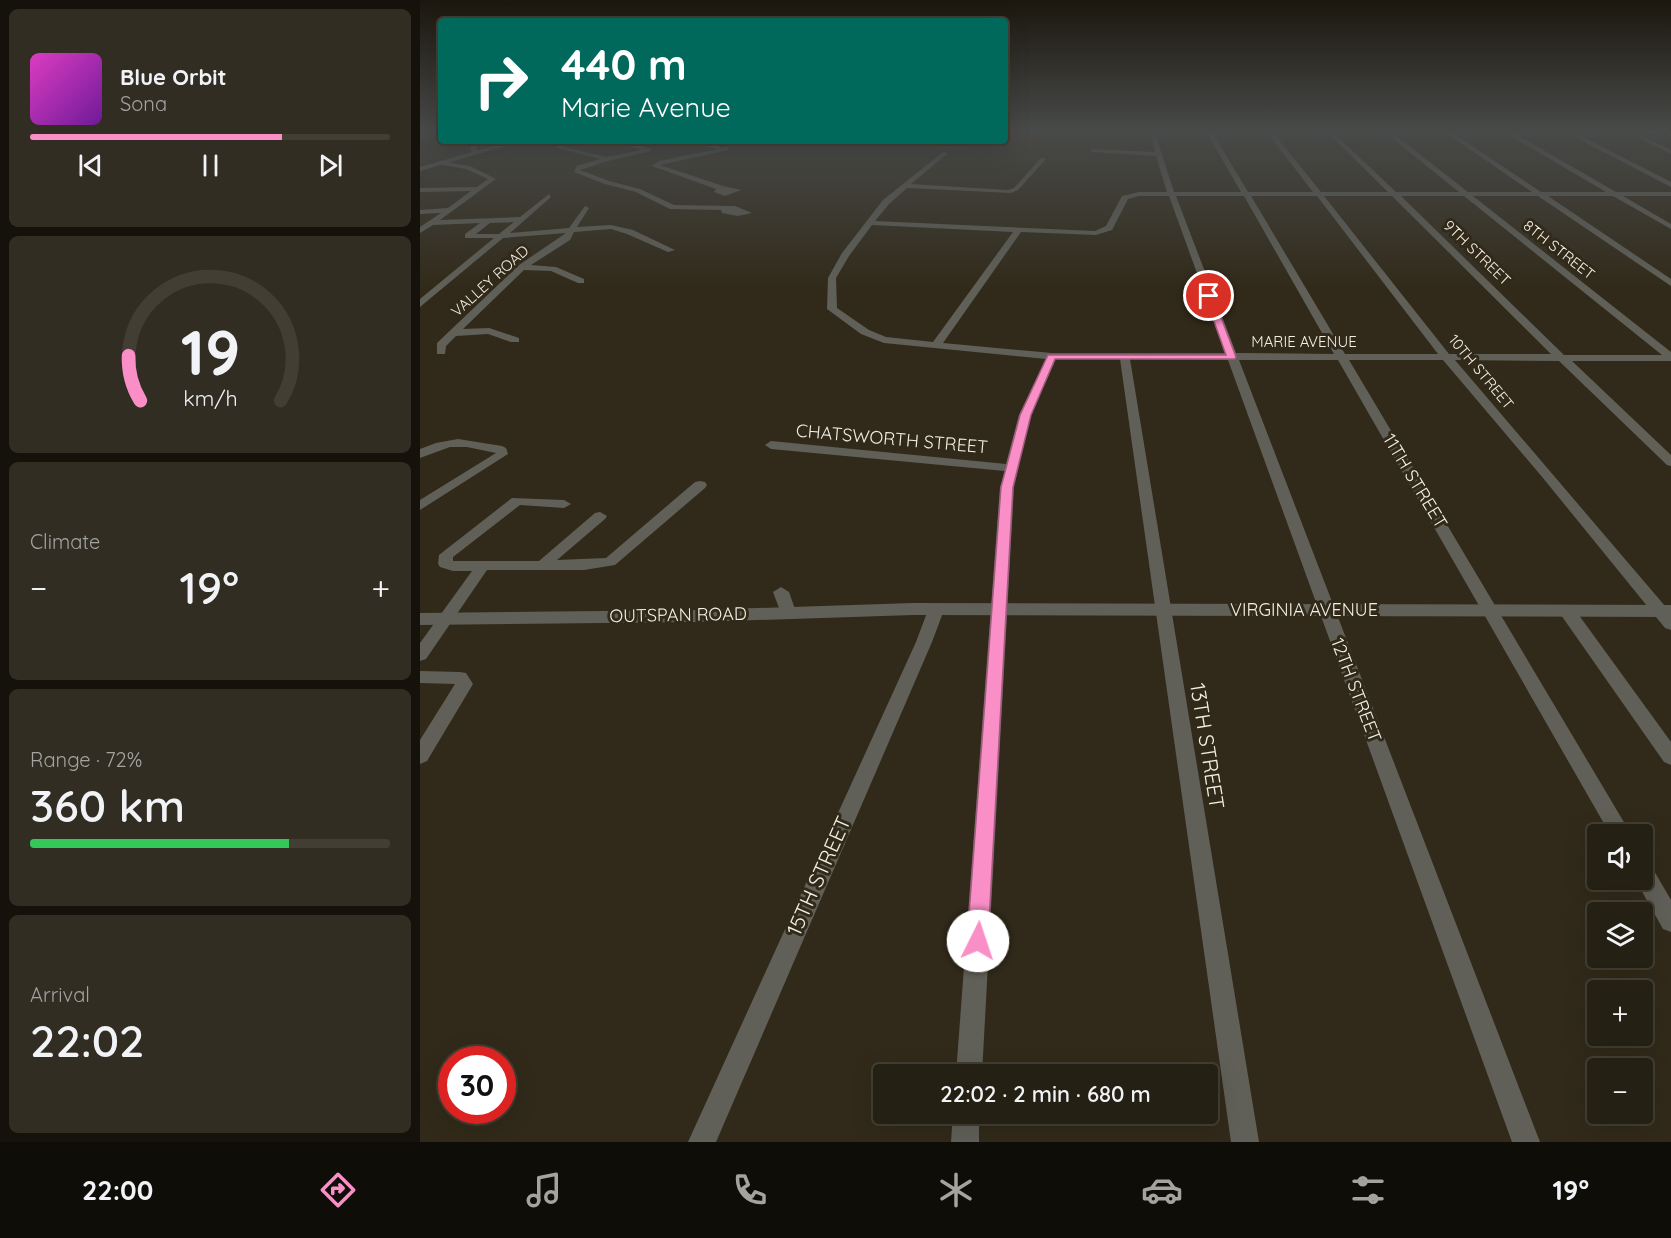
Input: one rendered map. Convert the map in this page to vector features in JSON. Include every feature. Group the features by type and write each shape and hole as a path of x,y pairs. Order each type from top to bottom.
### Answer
{"street":[{"path":"420,231 489,182"},
{"path":"606,183 612,182"},
{"path":"616,186 625,182"},
{"path":"706,182 721,188"},
{"path":"870,223 882,206 909,182"},
{"path":"905,186 1009,192 1022,182"},
{"name":"12TH STREET","path":"1167,182 1526,1142"},
{"name":"11TH STREET","path":"1238,182 1615,824"},
{"name":"10TH STREET","path":"1311,182 1447,358 1667,615"},
{"name":"9TH STREET","path":"1381,182 1671,462"},
{"name":"8TH STREET","path":"1452,182 1671,357"},
{"path":"1523,182 1671,283"},
{"path":"1595,182 1671,227"},
{"path":"606,183 638,190 659,202 680,208 725,208"},
{"path":"420,190 480,189"},
{"path":"870,223 1098,233 1109,228 1125,198 1130,195 1671,194"},
{"path":"420,304 549,196"},
{"path":"659,202 675,198"},
{"name":"VALLEY ROAD","path":"441,352 441,345 522,267 565,239 573,230 585,208"},
{"path":"420,212 450,210"},
{"path":"432,222 521,219"},
{"path":"487,220 468,236 502,236 616,227 670,250"},
{"name":"MARIE AVENUE","path":"870,223 834,272 831,301 832,309 837,314 878,338 1052,357 1447,358 1558,354 1671,357"},
{"path":"935,346 1019,229"},
{"path":"522,267 553,269 580,281"},
{"path":"453,333 489,331 515,340"},
{"path":"970,1064 1007,487 1025,415 1052,357"},
{"name":"13TH STREET","path":"1125,358 1245,1142"},
{"path":"420,454 437,445 449,442 502,451 502,454 420,506"},
{"name":"CHATSWORTH STREET","path":"771,445 1011,468"},
{"path":"564,504 517,501 446,555 445,564 453,566 594,565 610,562 700,485"},
{"path":"543,565 600,516"},
{"path":"420,656 483,566"},
{"path":"781,592 788,612"},
{"name":"VIRGINIA AVENUE","path":"936,610 1491,610 1667,615"},
{"name":"OUTSPAN ROAD","path":"420,620 936,610"},
{"name":"15TH STREET","path":"702,1142 924,642 936,610"},
{"path":"1567,611 1671,757"},
{"path":"420,677 460,678 464,684 420,756"},
{"path":"1653,890 1671,921"},
{"path":"965,1142 966,1124"}],"route":[{"path":"978,941 1007,487 1025,415 1052,357 1232,357 1209,296"}]}
